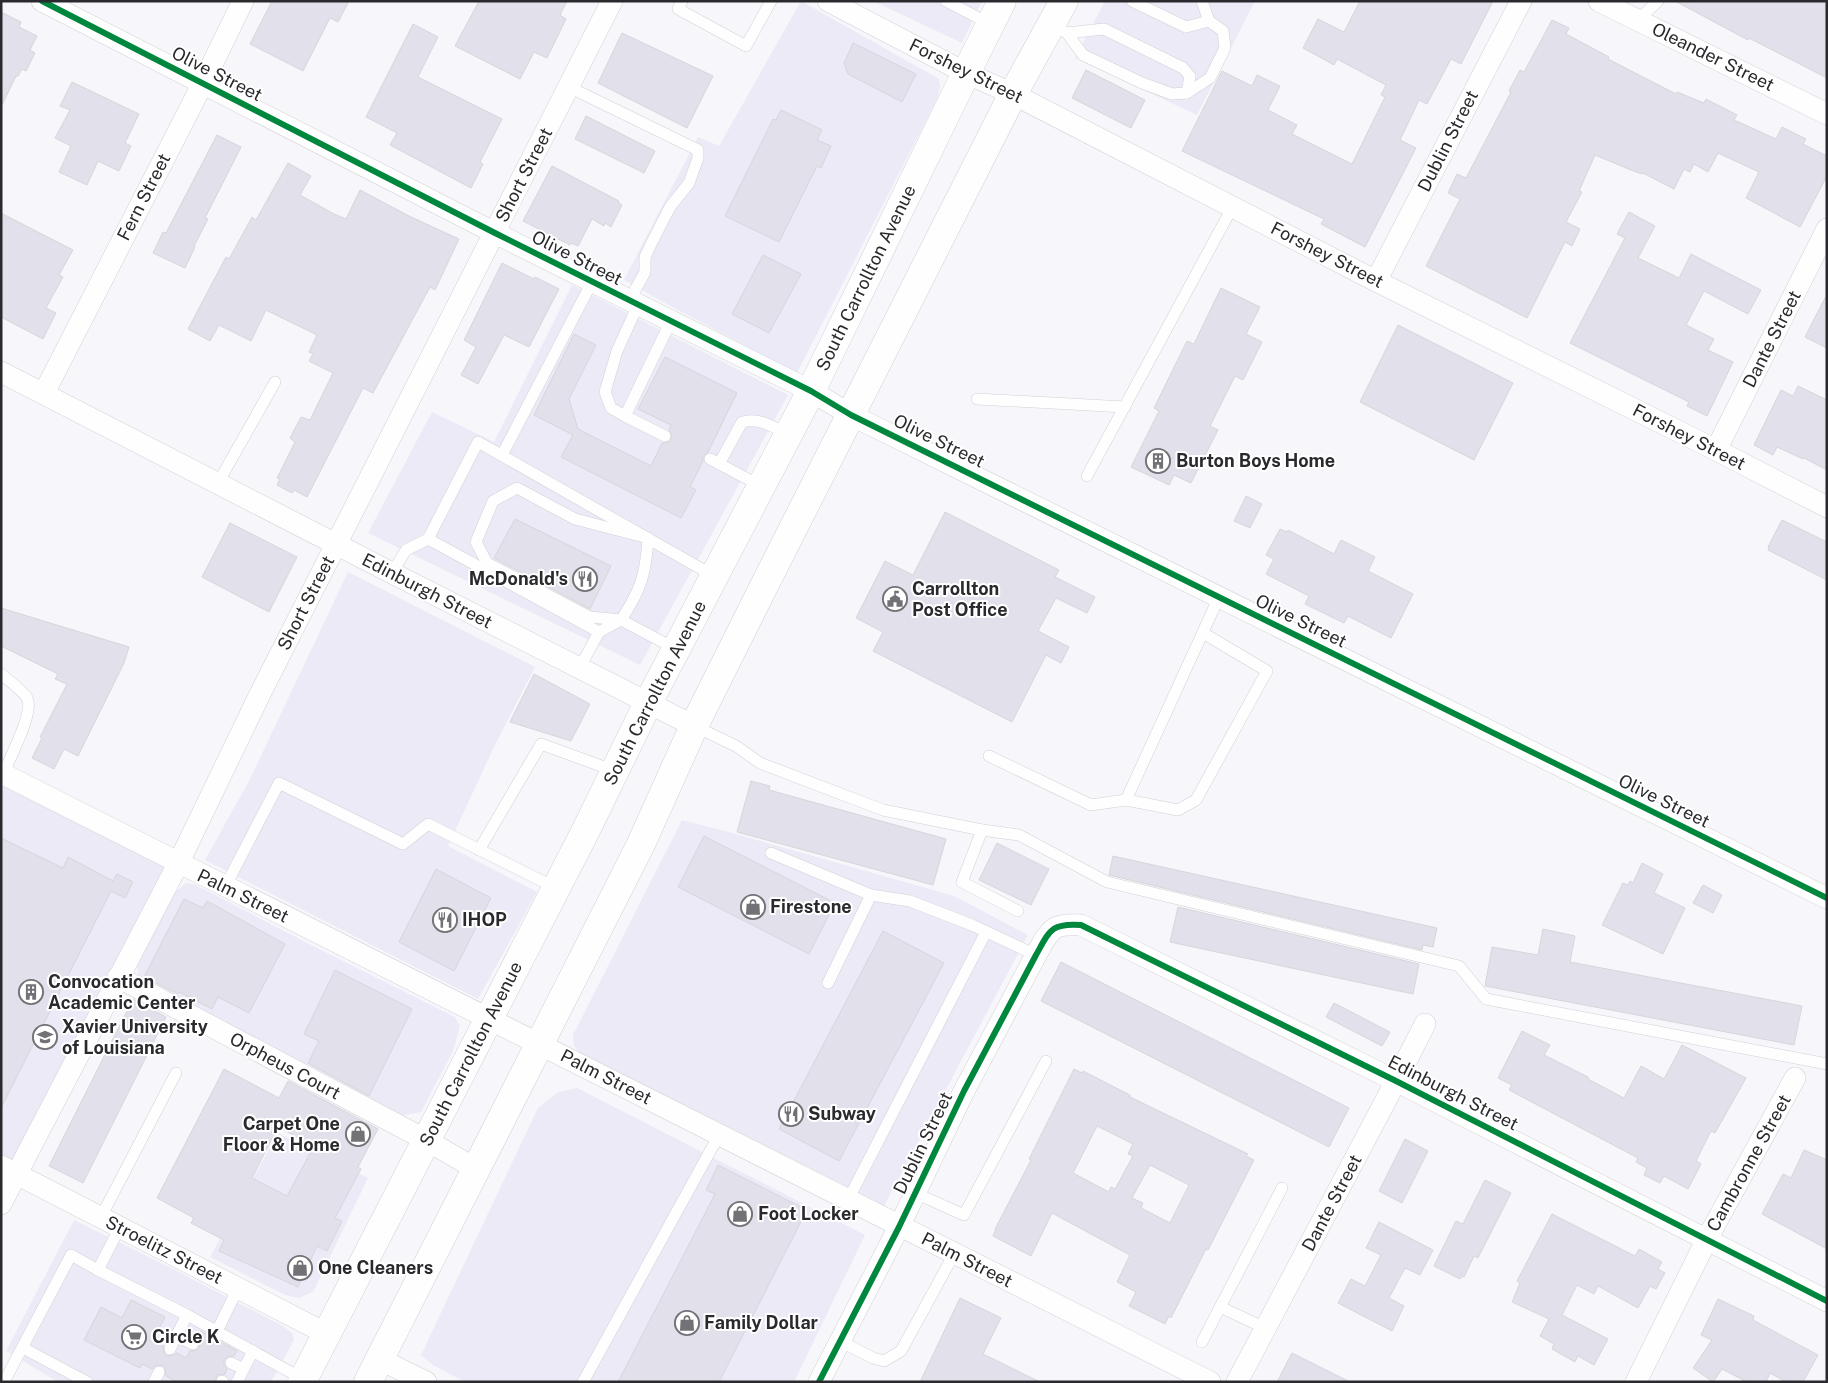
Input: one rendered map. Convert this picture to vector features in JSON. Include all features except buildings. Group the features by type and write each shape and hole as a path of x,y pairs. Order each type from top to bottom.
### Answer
{"main road":[{"name":"South Carrollton Avenue","path":"303,1380 490,1019 676,649 811,391 996,13"},
{"path":"374,1370 641,844 694,726 1013,94 1061,19"}],"street":[{"name":"Olive Street","path":"42,1 494,234 811,391 851,414 1827,898"},
{"name":"Fern Street","path":"44,392 203,83 243,1"},
{"name":"Short Street","path":"1,1204 9,1170 118,977 178,864 260,694 612,1"},
{"name":"Dublin Street","path":"1376,281 1521,1"},
{"name":"Oleander Street","path":"1599,1 1827,114"},
{"name":"Forshey Street","path":"835,3 966,73 1013,94 1376,281 1827,507"},
{"name":"Dante Street","path":"1716,450 1827,229"},
{"name":"Edinburgh Street","path":"1,372 44,392 392,573 694,726"},
{"name":"Palm Street","path":"2,774 1210,1382"},
{"name":"Dublin Street","path":"819,1382 899,1226 964,1091 1036,955 1048,934 1062,924"},
{"name":"Edinburgh Street","path":"1062,924 1081,925 1396,1081 1827,1301"},
{"name":"Orpheus Court","path":"118,977 426,1140 476,1169"},
{"name":"Dante Street","path":"1237,1382 1425,1024"},
{"name":"Cambronne Street","path":"1636,1382 1707,1239 1795,1078"},
{"name":"Stroelitz Street","path":"9,1170 327,1334"},
{"path":"374,1370 426,1382"}],"lane":[{"path":"682,1 678,9 746,46 771,1"},
{"path":"946,1 996,13"},
{"path":"1132,1 1186,27 1209,21"},
{"path":"1061,19 1083,55 1142,83 1172,94 1187,93 1210,78 1225,48 1223,31 1209,21 1202,1"},
{"path":"1638,20 1658,1"},
{"path":"1061,19 1104,29 1183,68 1190,76 1187,93"},
{"path":"569,86 698,150 698,158 689,183 670,208 645,257 645,272 617,351 605,392 611,408 665,436"},
{"path":"1087,476 1233,206"},
{"path":"502,455 592,282"},
{"path":"625,416 671,321"},
{"path":"218,483 275,382"},
{"path":"977,399 1125,407"},
{"path":"761,486 714,462 742,422 757,420 788,434"},
{"path":"392,573 406,550 428,539 478,442 714,576"},
{"path":"648,538 575,519 516,488 492,501 476,542 487,563 590,617 620,620 676,649"},
{"path":"580,669 599,632 620,620 641,585 647,562 648,538"},
{"path":"428,539 599,632"},
{"path":"1126,800 1219,597"},
{"path":"989,756 1091,805 1126,800 1178,810 1196,800 1267,671 1202,633"},
{"path":"1,674 27,698 29,708 16,746 2,774"},
{"path":"694,726 736,746 760,763 882,810 982,830 1019,834 1107,882 1459,966 1486,999 1827,1064"},
{"path":"479,850 541,744 615,771"},
{"path":"225,887 279,782 403,844 428,824 556,888"},
{"path":"982,830 962,882 1018,911"},
{"path":"771,853 871,895 910,901 1036,955"},
{"path":"828,983 871,895"},
{"path":"848,1200 986,932"},
{"path":"915,1193 964,1215 1046,1061"},
{"path":"98,1270 110,1222 176,1073"},
{"path":"583,1382 719,1135"},
{"path":"1202,1342 1282,1188"},
{"path":"840,1341 873,1358 884,1361 900,1351 954,1254"},
{"path":"4,1382 71,1255 217,1331 303,1380"},
{"path":"217,1331 238,1288"},
{"path":"1220,1308 1265,1328"},
{"path":"170,1349 187,1315"},
{"path":"176,1336 193,1344"},
{"path":"23,1348 87,1382"},
{"path":"237,1382 253,1351"},
{"path":"231,1363 244,1370"}],"shaded area":[{"path":"801,1 939,79 940,87 937,99 797,373 624,280 698,137 719,146"},
{"path":"873,1 982,1 962,43"},
{"path":"1105,1 1255,1 1197,115 1075,58"},
{"path":"572,285 788,395 640,665 368,533 432,412 494,442"},
{"path":"348,572 535,667 494,747 448,846 537,892 478,999 205,860 250,779"},
{"name":"Xavier University of Louisiana","path":"1,773 178,864 1,1211"},
{"path":"682,820 954,896 1028,935 884,1206 583,1056 574,1046 573,1035"},
{"path":"186,883 194,884 455,1017 460,1026 453,1051 421,1112 400,1116 140,979 137,968 144,949 173,894"},
{"path":"577,1088 865,1235 794,1382 465,1382 433,1365 421,1355 538,1108 558,1092"},
{"path":"278,1133 368,1178 313,1292 299,1298 285,1295 210,1257"},
{"path":"74,1220 175,1270 283,1326 292,1333 294,1340 271,1382 58,1382 6,1351"}],"cycle path":[{"path":"42,1 495,233 811,391 851,415 1827,898"},
{"path":"819,1382 899,1227 964,1091 1036,955 1048,934 1063,925 1081,925 1396,1081 1827,1301"}],"place":[{"name":"Burton Boys Home","path":"1158,461"},
{"name":"McDonald's","path":"585,579"},
{"name":"Carrollton Post Office","path":"895,599"},
{"name":"Firestone","path":"753,907"},
{"name":"IHOP","path":"445,920"},
{"name":"Convocation Academic Center","path":"31,992"},
{"name":"Xavier University of Louisiana","path":"45,1037"},
{"name":"Subway","path":"791,1114"},
{"name":"Carpet One Floor & Home","path":"358,1134"},
{"name":"Foot Locker","path":"740,1214"},
{"name":"One Cleaners","path":"300,1268"},
{"name":"Family Dollar","path":"687,1323"},
{"name":"Circle K","path":"134,1337"}]}
